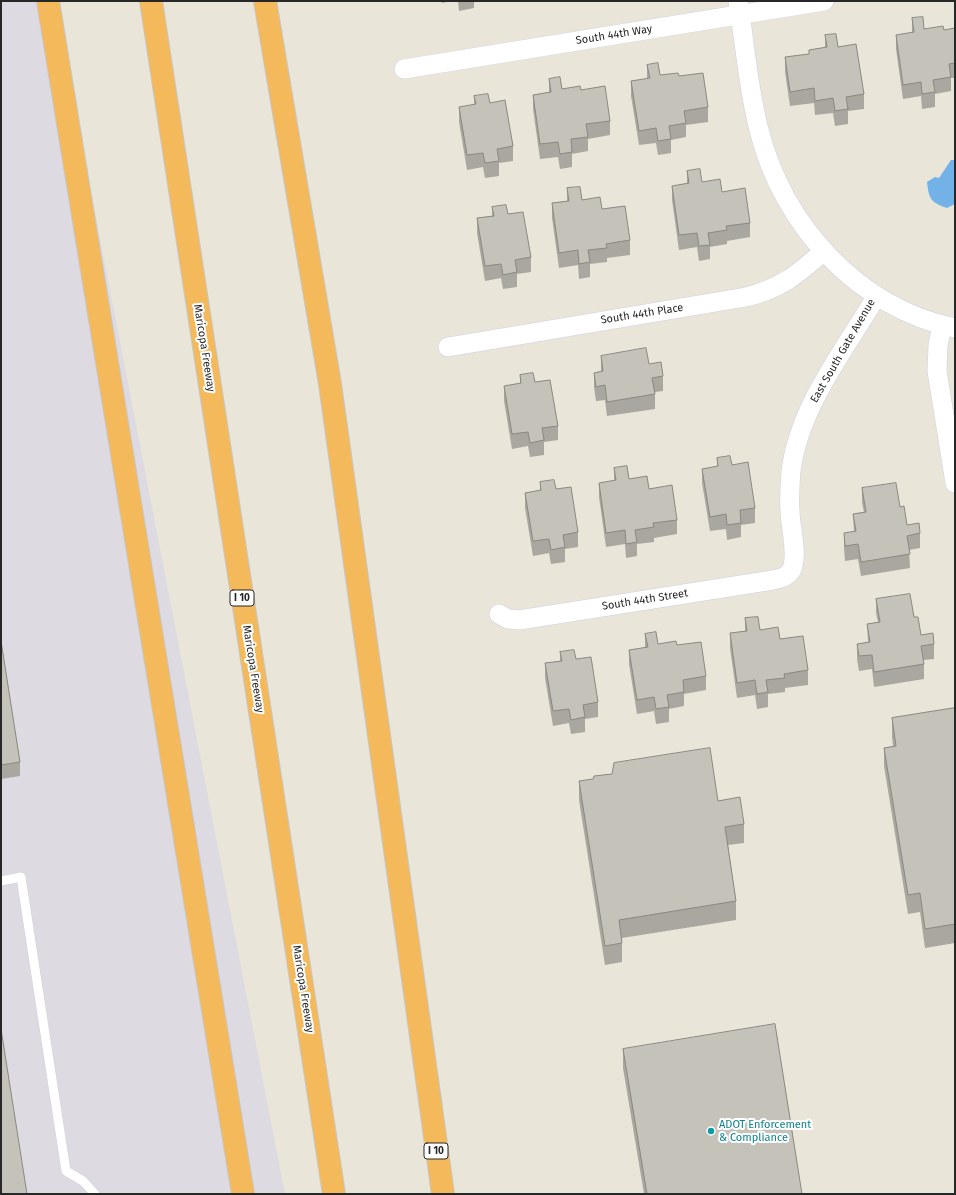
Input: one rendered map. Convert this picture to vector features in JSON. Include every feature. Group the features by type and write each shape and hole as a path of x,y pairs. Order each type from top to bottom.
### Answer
{"highway":[{"path":"48,1 243,1194"},
{"name":"Maricopa Freeway","path":"151,1 334,1194"},
{"name":"I 10","path":"265,1 330,384 443,1194"},
{"path":"232,1129 236,1194"}],"street":[{"name":"South 44th Way","path":"404,69 739,8 824,1"},
{"name":"East South Gate Avenue","path":"739,8 758,129 764,150 773,172 792,209 809,234 848,274 876,297 811,406 798,442 792,470 790,491 790,510 794,551 794,562 791,572"},
{"name":"South 44th Place","path":"448,347 752,296 782,285 799,273 824,251"},
{"path":"876,297 898,309 949,327 938,345 937,371 955,483"},
{"name":"South 44th Street","path":"499,614 508,619 519,620 773,580 783,578 791,572"}],"lane":[{"path":"1,880 21,877 66,1171 83,1180 95,1194"}],"shaded area":[{"path":"1,1 54,1 285,1194 1,1194"}],"water":[{"path":"951,160 955,160 955,204 947,208 932,200 927,182 935,177 939,178"}],"building":[{"path":"923,17 924,29 943,26 944,30 955,28 955,63 949,64 951,77 933,80 935,92 922,94 921,82 903,85 896,35 914,32 912,18"},
{"path":"836,34 838,47 856,44 864,94 846,97 848,109 835,111 833,98 815,101 814,88 790,92 785,57 809,54 809,50 827,47 825,35"},
{"path":"658,63 660,75 678,73 679,76 703,73 708,107 684,111 686,123 669,126 671,139 658,141 656,128 639,131 631,81 650,78 647,65"},
{"path":"560,77 562,89 580,86 581,90 605,86 610,121 586,124 588,137 571,139 572,152 560,154 558,142 540,144 533,95 551,92 549,79"},
{"path":"488,94 490,103 505,100 513,146 497,149 499,161 485,163 483,153 467,155 459,107 476,104 474,96"},
{"path":"700,169 702,182 720,179 722,192 745,188 750,223 726,226 727,230 708,233 710,245 699,246 697,233 679,235 672,186 689,183 687,171"},
{"path":"580,187 582,200 600,197 602,209 625,206 630,240 606,244 607,248 588,250 590,262 579,264 578,250 559,253 552,203 569,201 567,188"},
{"path":"506,205 508,214 523,212 531,257 515,260 517,272 503,275 501,264 485,266 477,218 494,216 492,207"},
{"path":"646,348 649,364 661,362 663,376 652,378 655,394 607,402 605,385 596,387 594,373 603,371 601,356"},
{"path":"533,373 535,382 550,380 558,426 542,428 544,440 530,443 528,432 512,434 504,386 521,383 520,375"},
{"path":"730,456 732,465 748,462 755,508 740,510 741,523 727,525 726,514 710,517 702,469 718,466 717,458"},
{"path":"627,466 629,479 647,476 649,489 672,485 677,520 653,523 654,527 635,530 637,542 626,544 625,530 606,533 599,483 616,480 614,468"},
{"path":"554,480 556,489 571,487 578,532 563,535 565,547 551,550 549,539 533,541 525,493 541,490 540,482"},
{"path":"896,483 900,507 904,506 907,525 919,523 920,533 907,536 910,554 861,562 858,544 845,546 844,533 856,531 853,514 866,512 862,488"},
{"path":"910,594 914,617 918,617 921,635 933,633 934,644 921,646 924,664 874,672 872,655 859,656 857,644 870,642 867,624 880,622 876,599"},
{"path":"758,617 760,630 778,627 780,639 803,636 808,670 784,674 785,678 766,680 768,692 757,694 755,680 737,683 730,633 747,631 745,618"},
{"path":"656,632 658,644 676,641 677,645 701,642 706,676 683,680 684,692 667,695 669,707 656,709 654,697 637,700 629,650 648,647 645,634"},
{"path":"1,641 20,762 1,765"},
{"path":"574,650 576,659 591,657 598,702 583,705 585,717 571,720 569,709 553,711 545,663 562,661 560,652"},
{"path":"955,708 955,924 925,929 920,893 908,895 884,748 896,746 892,718"},
{"path":"710,748 718,801 740,797 744,824 725,827 736,901 619,920 622,943 605,946 579,781 593,779 594,776 612,774 614,763"},
{"name":"ADOT Enforcement & Compliance","path":"775,1024 802,1194 647,1194 623,1049"},
{"path":"1,1029 27,1194 1,1194"}],"place":[{"name":"ADOT Enforcement & Compliance","path":"711,1131"}]}
